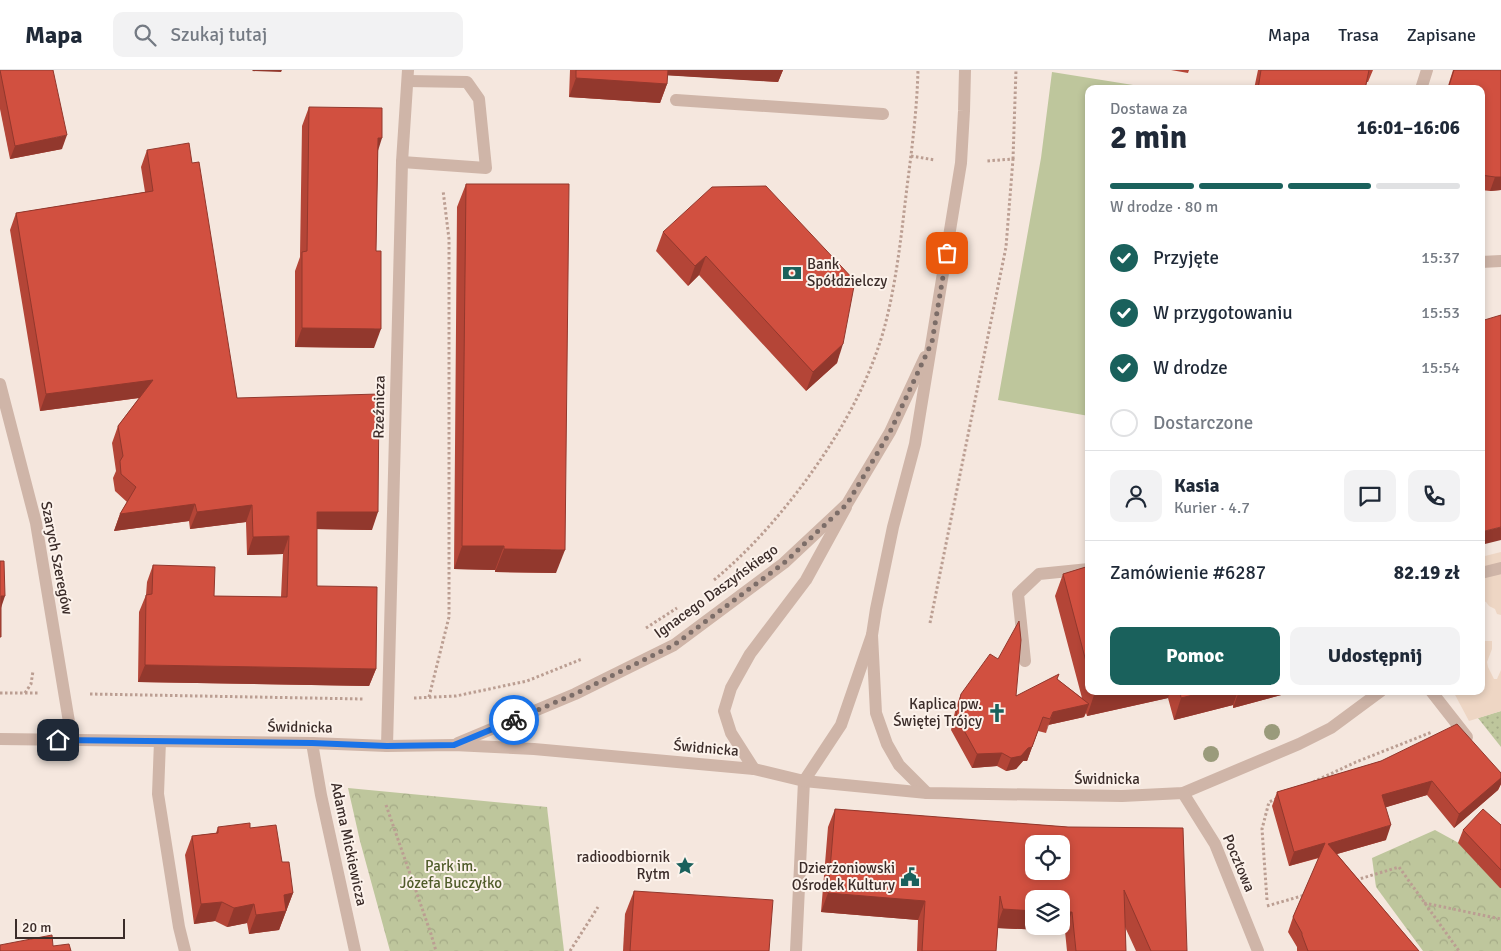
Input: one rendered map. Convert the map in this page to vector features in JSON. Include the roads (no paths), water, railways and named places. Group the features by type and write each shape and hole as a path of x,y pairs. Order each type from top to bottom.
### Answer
{"street":[{"name":"Ignacego Daszyńskiego","path":"804,781 842,725 872,635 893,526 915,444 961,163 964,70"},
{"path":"1422,85 1427,70"},
{"path":"402,162 486,168 479,99 467,82 408,76"},
{"name":"Rzeźnicza","path":"387,746 402,162 408,76"},
{"path":"676,100 884,114"},
{"path":"1485,262 1501,261"},
{"name":"Ignacego Daszyńskiego","path":"754,769 732,733 724,711 731,688 750,654 806,580 847,504 890,432 932,342"},
{"name":"Szarych Szeregów","path":"0,384 36,523 72,740"},
{"name":"Ignacego Daszyńskiego","path":"454,745 575,694 674,645 784,563 847,504"},
{"path":"1485,572 1501,568"},
{"path":"1025,661 1018,594 1039,574 1085,569"},
{"name":"Ignacego Daszyńskiego","path":"872,635 876,713 887,744 899,764 927,793"},
{"name":"Świdnicka","path":"0,739 312,743 387,746 454,745 534,749 754,769 804,781 927,793 1122,796 1183,793 1299,744 1331,728 1376,695"},
{"path":"1434,695 1477,749"},
{"path":"160,741 158,794 179,927 185,951"},
{"name":"Adama Mickiewicza","path":"312,743 321,795 355,951"},
{"path":"796,951 804,781"},
{"name":"Pocztowa","path":"1183,793 1215,844 1258,951"}],"place":[{"name":"Bank Spółdzielczy","path":"792,273"},
{"name":"Kaplica pw. Świętej Trójcy","path":"997,713"},
{"name":"radioodbiornik Rytm","path":"685,866"},
{"name":"Dzierżoniowski Ośrodek Kultury","path":"910,877"}],"park label":[{"name":"Park im. Józefa Buczyłko","path":"451,874"}]}
